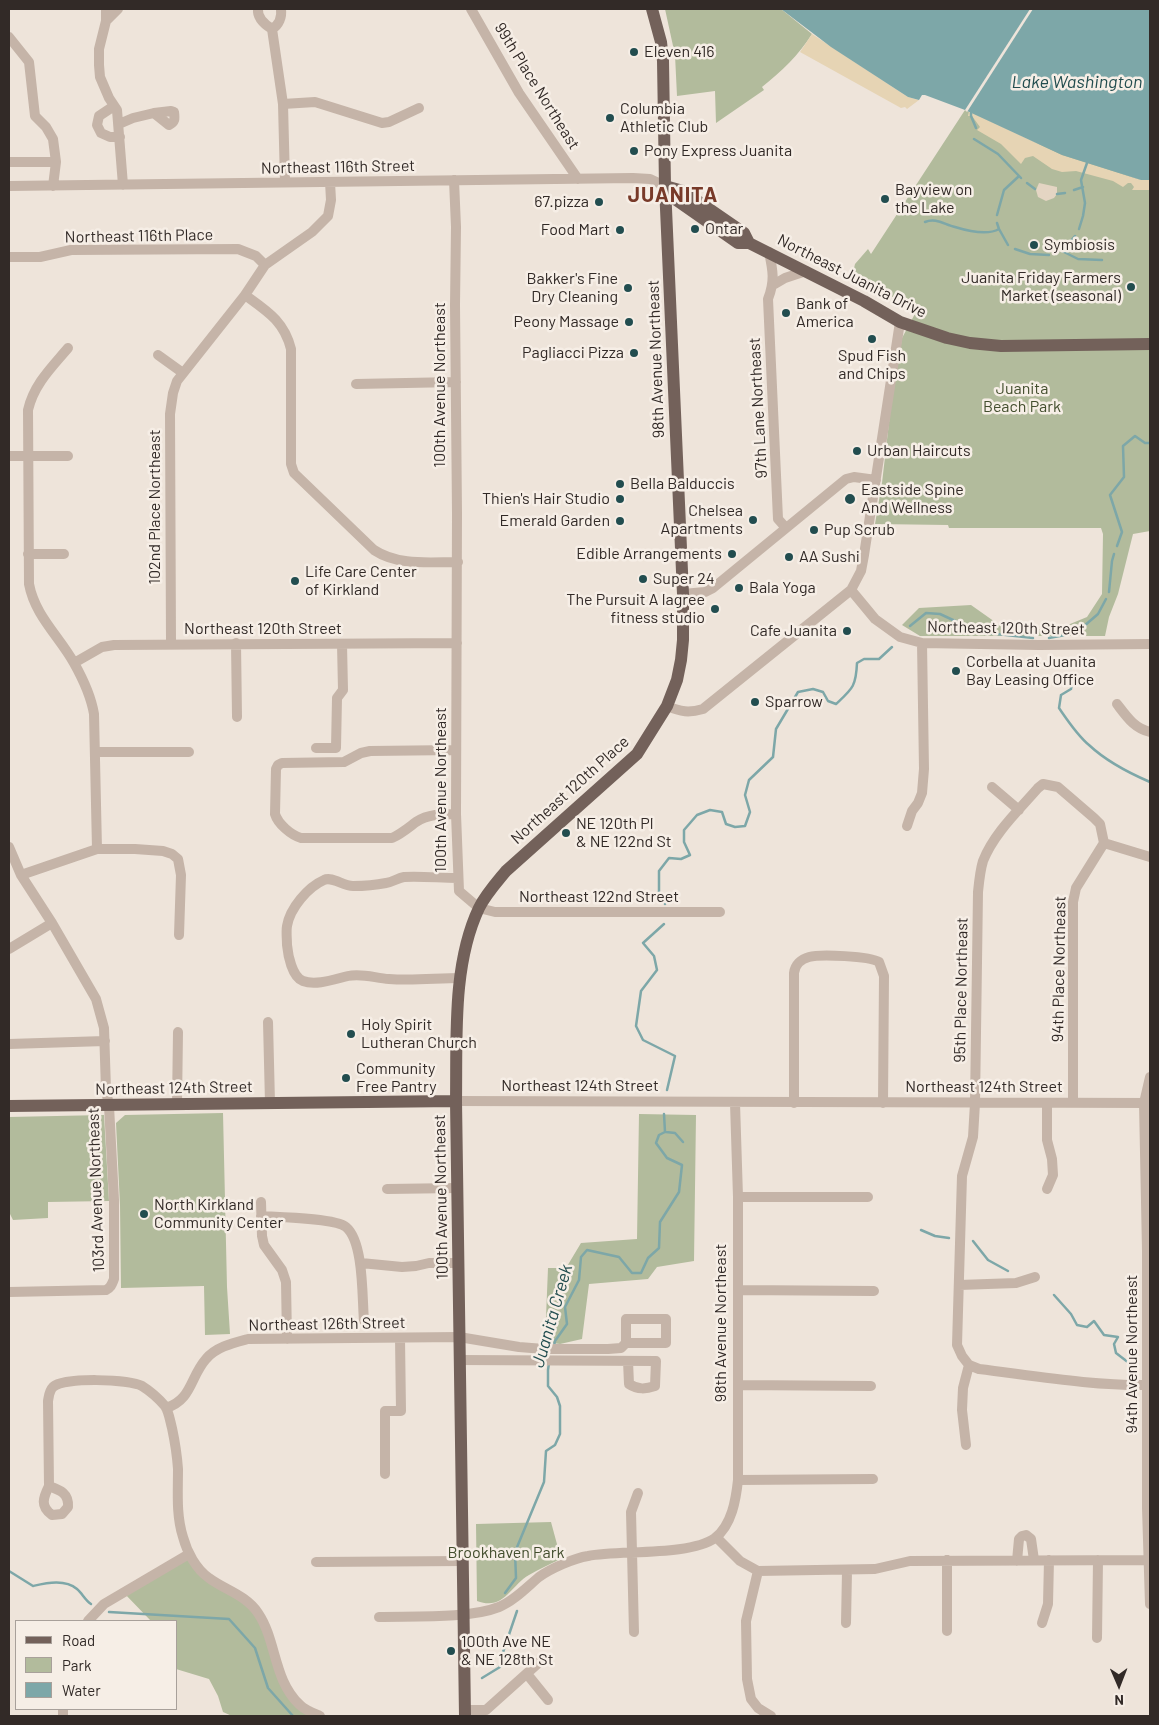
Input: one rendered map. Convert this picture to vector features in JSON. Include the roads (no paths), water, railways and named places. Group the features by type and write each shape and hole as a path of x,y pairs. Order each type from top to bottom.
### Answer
{"main road":[{"name":"98th Avenue Northeast","path":"652,9 661,42 663,61 666,186 684,625 681,660 667,706"},
{"name":"Northeast Juanita Drive","path":"666,186 683,191 744,233 749,243 891,315 900,322 930,333 970,343 1001,346 1150,344"},
{"name":"Northeast 120th Place","path":"479,908 506,870 637,754 667,706"},
{"name":"100th Avenue Northeast","path":"465,1713 456,1102 458,1011 464,950 479,908"},
{"name":"Northeast 124th Street","path":"9,1106 456,1102"}],"street":[{"path":"106,9 106,21 99,49 100,76 109,98 117,110 123,184"},
{"path":"106,21 118,9"},
{"path":"258,9 263,23 272,29 283,104 285,182"},
{"path":"272,29 279,21 281,9"},
{"name":"99th Place Northeast","path":"471,9 519,93 578,179"},
{"path":"9,37 29,62 35,116 46,127 53,139 56,162 53,186"},
{"path":"283,104 316,102 382,123 389,122 419,108"},
{"path":"114,106 99,116 98,125 101,134 110,137 120,137"},
{"path":"119,124 133,118 154,113"},
{"path":"9,162 56,162"},
{"name":"Northeast 116th Street","path":"9,186 650,178 666,186"},
{"name":"100th Avenue Northeast","path":"454,180 456,227 458,562 457,878 459,891 479,908"},
{"name":"102nd Place Northeast","path":"171,643 170,414 177,381 265,265 312,232 328,216 331,200 330,182"},
{"name":"Northeast 116th Place","path":"9,257 40,257 71,250 238,249 256,256 265,265"},
{"name":"97th Lane Northeast","path":"769,252 773,273 773,285 768,299 778,519 786,528"},
{"path":"773,285 785,278 806,271"},
{"path":"244,295 277,320 288,338 291,349 291,464 294,473 374,550 385,557 397,561 458,562"},
{"path":"667,706 682,712 703,709 851,590 861,571 900,322"},
{"path":"68,348 37,385 31,396 28,410 28,584 36,608 74,663 92,700 96,752 97,849"},
{"path":"158,355 183,373"},
{"path":"356,384 456,382"},
{"path":"9,456 68,456"},
{"path":"683,594 705,592 713,588 846,478 854,477 876,480"},
{"path":"28,554 64,554"},
{"name":"Northeast 120th Street","path":"851,590 874,618 900,636 922,643 1150,644"},
{"name":"Northeast 120th Street","path":"74,663 102,647 114,645 171,643 457,643"},
{"path":"236,643 237,716"},
{"path":"907,826 912,811 922,793 924,769 922,643"},
{"path":"316,748 336,748 337,698 343,690 342,644"},
{"path":"1117,704 1141,730 1150,732"},
{"path":"456,750 370,751 344,762 282,763 276,769 275,814 277,819 294,836 301,838 392,838 403,833 418,821 431,816 456,814"},
{"path":"96,752 189,752"},
{"name":"95th Place Northeast","path":"969,1365 962,1356 957,1344 962,1176 973,1137 975,1103 978,892 980,874 984,860 992,845 1019,810 1038,788 1044,784 1058,787 1094,818 1100,824 1104,843"},
{"path":"992,787 1019,810"},
{"path":"1104,843 1150,857"},
{"name":"94th Place Northeast","path":"1073,1103 1073,902 1076,888 1104,843"},
{"name":"103rd Avenue Northeast","path":"9,847 21,875 52,923 96,999 104,1028 114,1236 114,1279 109,1289 9,1292"},
{"path":"21,875 97,849 135,849 163,851 172,854 178,859 181,875 180,936"},
{"path":"457,878 403,877 388,883 352,886 342,884 333,879 325,879 312,888 297,903 289,920 286,935 288,950 295,972 299,979 306,982 338,980 348,976 364,975 389,980 461,978"},
{"name":"Northeast 122nd Street","path":"479,908 495,912 720,912"},
{"path":"9,949 52,923"},
{"path":"794,1103 794,973 798,964 810,956 866,957 879,962 884,976 883,1103"},
{"path":"268,1022 270,1103"},
{"path":"177,1104 178,1032"},
{"path":"9,1044 105,1041"},
{"name":"94th Avenue Northeast","path":"1150,1077 1147,1103 1149,1385 1147,1526 1150,1604"},
{"name":"Northeast 124th Street","path":"456,1102 1147,1103"},
{"name":"98th Avenue Northeast","path":"716,1537 724,1526 735,1502 738,1480 738,1196 736,1103"},
{"path":"1046,1104 1047,1140 1052,1159 1053,1175 1047,1189"},
{"path":"386,1189 457,1188"},
{"path":"738,1196 868,1197"},
{"path":"261,1202 264,1245 282,1270 286,1282 287,1338"},
{"path":"261,1216 326,1221 341,1224 346,1228 350,1233 361,1263 364,1321"},
{"path":"361,1263 402,1267 416,1266 429,1262 458,1262"},
{"path":"959,1284 1016,1283 1035,1277"},
{"path":"738,1290 874,1292"},
{"name":"Northeast 126th Street","path":"166,1408 185,1397 207,1357 221,1348 248,1340 460,1337 519,1347 608,1349 621,1348 626,1343 666,1343 666,1319 626,1319 626,1343"},
{"path":"385,1474 385,1412 401,1411 400,1338"},
{"path":"460,1360 628,1361"},
{"path":"966,1445 962,1410 963,1388 969,1365 979,1369 1082,1383 1149,1385"},
{"path":"49,1486 48,1401 49,1392 52,1388 64,1382 120,1381 142,1387 156,1397 166,1408 175,1444 178,1466 178,1522 189,1554 208,1577 239,1595 257,1612 264,1625 276,1664 288,1691 301,1706 320,1716"},
{"path":"738,1385 871,1386"},
{"path":"738,1480 873,1479"},
{"path":"634,1632 631,1512 638,1493"},
{"path":"1017,1560 1019,1540 1022,1536 1026,1535 1031,1539 1034,1560"},
{"path":"379,1617 484,1612 501,1606 542,1576 587,1556 696,1547 716,1537 740,1561 758,1570 875,1569 910,1561 947,1560 1149,1560"},
{"path":"89,1620 104,1604 189,1554"},
{"path":"316,1562 463,1560"},
{"path":"947,1560 947,1631"},
{"path":"1042,1623 1048,1604 1049,1560"},
{"path":"1097,1638 1098,1560"},
{"path":"758,1570 746,1620 748,1688 758,1708 771,1716"},
{"path":"846,1623 847,1570"},
{"path":"465,1713 486,1710 544,1658"},
{"path":"527,1674 548,1700"}],"water":[{"name":"Lake Washington","path":"781,9 1150,9 1150,180 1141,180 1062,155 965,110 925,95 922,95 919,100 908,97 831,47"}],"waterway":[{"path":"971,113 976,128"},
{"path":"974,139 998,154 1021,178"},
{"path":"1079,229 1085,203 1081,180 1087,163"},
{"path":"997,215 1004,190 1018,177"},
{"path":"1027,183 1035,189"},
{"path":"1074,190 1083,187"},
{"path":"1057,194 1065,193"},
{"path":"925,222 933,220 960,229 977,232 989,232 999,229"},
{"path":"997,223 1008,245"},
{"path":"1075,236 1062,251 1078,259 1102,260"},
{"path":"1015,249 1030,254 1049,255"},
{"name":"Juanita Creek","path":"1117,546 1122,532 1110,495 1124,477 1123,446 1135,436 1145,443 1150,443"},
{"name":"Juanita Creek","path":"1109,592 1114,554"},
{"name":"Juanita Creek","path":"1049,638 1076,633 1098,614 1106,599"},
{"name":"Juanita Creek","path":"910,626 926,613 940,614 979,632 1033,638"},
{"name":"Juanita Creek","path":"665,904 659,892 659,871 669,858 681,859 690,855 684,842 684,830 697,815 710,810 722,812 726,824 735,827 745,826 750,812 745,795 749,780 773,757 776,729 798,692 813,689 823,692 828,701 836,704 852,687 856,677 857,663 864,659 879,659 892,647"},
{"name":"Juanita Creek","path":"1060,676 1072,681 1071,689 1061,695 1059,708 1077,732 1096,751 1110,761 1150,782"},
{"name":"Juanita Creek","path":"664,924 643,943 654,956 657,970 641,991 636,1026 643,1040 675,1056 667,1090"},
{"name":"Juanita Creek","path":"554,1346 555,1341 567,1324 565,1307 579,1280 581,1257 587,1250 619,1257 632,1273 641,1273 648,1258 659,1248 660,1222 679,1192 682,1165 667,1158 656,1143 659,1135 665,1132 664,1114"},
{"path":"666,1132 675,1133 683,1142"},
{"path":"921,1230 935,1236 949,1238"},
{"path":"973,1241 988,1260 1008,1271"},
{"path":"1054,1295 1071,1314 1077,1325 1087,1327 1094,1321 1104,1335 1118,1337 1114,1344 1116,1353 1129,1363"},
{"name":"Juanita Creek","path":"505,1593 516,1578 515,1552 544,1482 546,1451 555,1445 560,1434 560,1406 557,1397 548,1386 549,1363"},
{"path":"9,1571 33,1586 56,1583 72,1586 91,1604"},
{"name":"Juanita Creek","path":"482,1678 500,1667 501,1658 517,1611"},
{"path":"109,1612 229,1619 255,1648 268,1688 293,1716"}],"place":[{"name":"Eleven 416","path":"634,52"},
{"name":"Columbia Athletic Club","path":"610,118"},
{"name":"Pony Express Juanita","path":"634,151"},
{"name":"Bayview on the Lake","path":"885,199"},
{"name":"67.pizza","path":"599,202"},
{"name":"Ontar","path":"695,229"},
{"name":"Food Mart","path":"620,230"},
{"name":"Symbiosis","path":"1034,245"},
{"name":"Juanita Friday Farmers Market (seasonal)","path":"1131,287"},
{"name":"Bakker's Fine Dry Cleaning","path":"628,288"},
{"name":"Bank of America","path":"786,313"},
{"name":"Peony Massage","path":"629,322"},
{"name":"Spud Fish and Chips","path":"872,339"},
{"name":"Pagliacci Pizza","path":"634,353"},
{"name":"Urban Haircuts","path":"857,451"},
{"name":"Bella Balduccis","path":"620,484"},
{"name":"Thien's Hair Studio","path":"620,499"},
{"name":"Eastside Spine And Wellness","path":"850,499"},
{"name":"Chelsea Apartments","path":"753,520"},
{"name":"Emerald Garden","path":"620,521"},
{"name":"Pup Scrub","path":"814,530"},
{"name":"Edible Arrangements","path":"732,554"},
{"name":"AA Sushi","path":"789,557"},
{"name":"Super 24","path":"643,579"},
{"name":"Life Care Center of Kirkland","path":"295,581"},
{"name":"Bala Yoga","path":"739,588"},
{"name":"The Pursuit A lagree fitness studio","path":"715,609"},
{"name":"Cafe Juanita","path":"847,631"},
{"name":"Corbella at Juanita Bay Leasing Office","path":"956,671"},
{"name":"Sparrow","path":"755,702"},
{"name":"NE 120th Pl & NE 122nd St","path":"566,833"},
{"name":"Holy Spirit Lutheran Church","path":"351,1034"},
{"name":"Community Free Pantry","path":"346,1078"},
{"name":"North Kirkland Community Center","path":"144,1214"},
{"name":"100th Ave NE & NE 128th St","path":"451,1651"}],"district":[{"name":"JUANITA","path":"673,195"}],"park label":[{"name":"Juanita Beach Park","path":"1022,398"},
{"name":"Brookhaven Park","path":"506,1553"}]}
